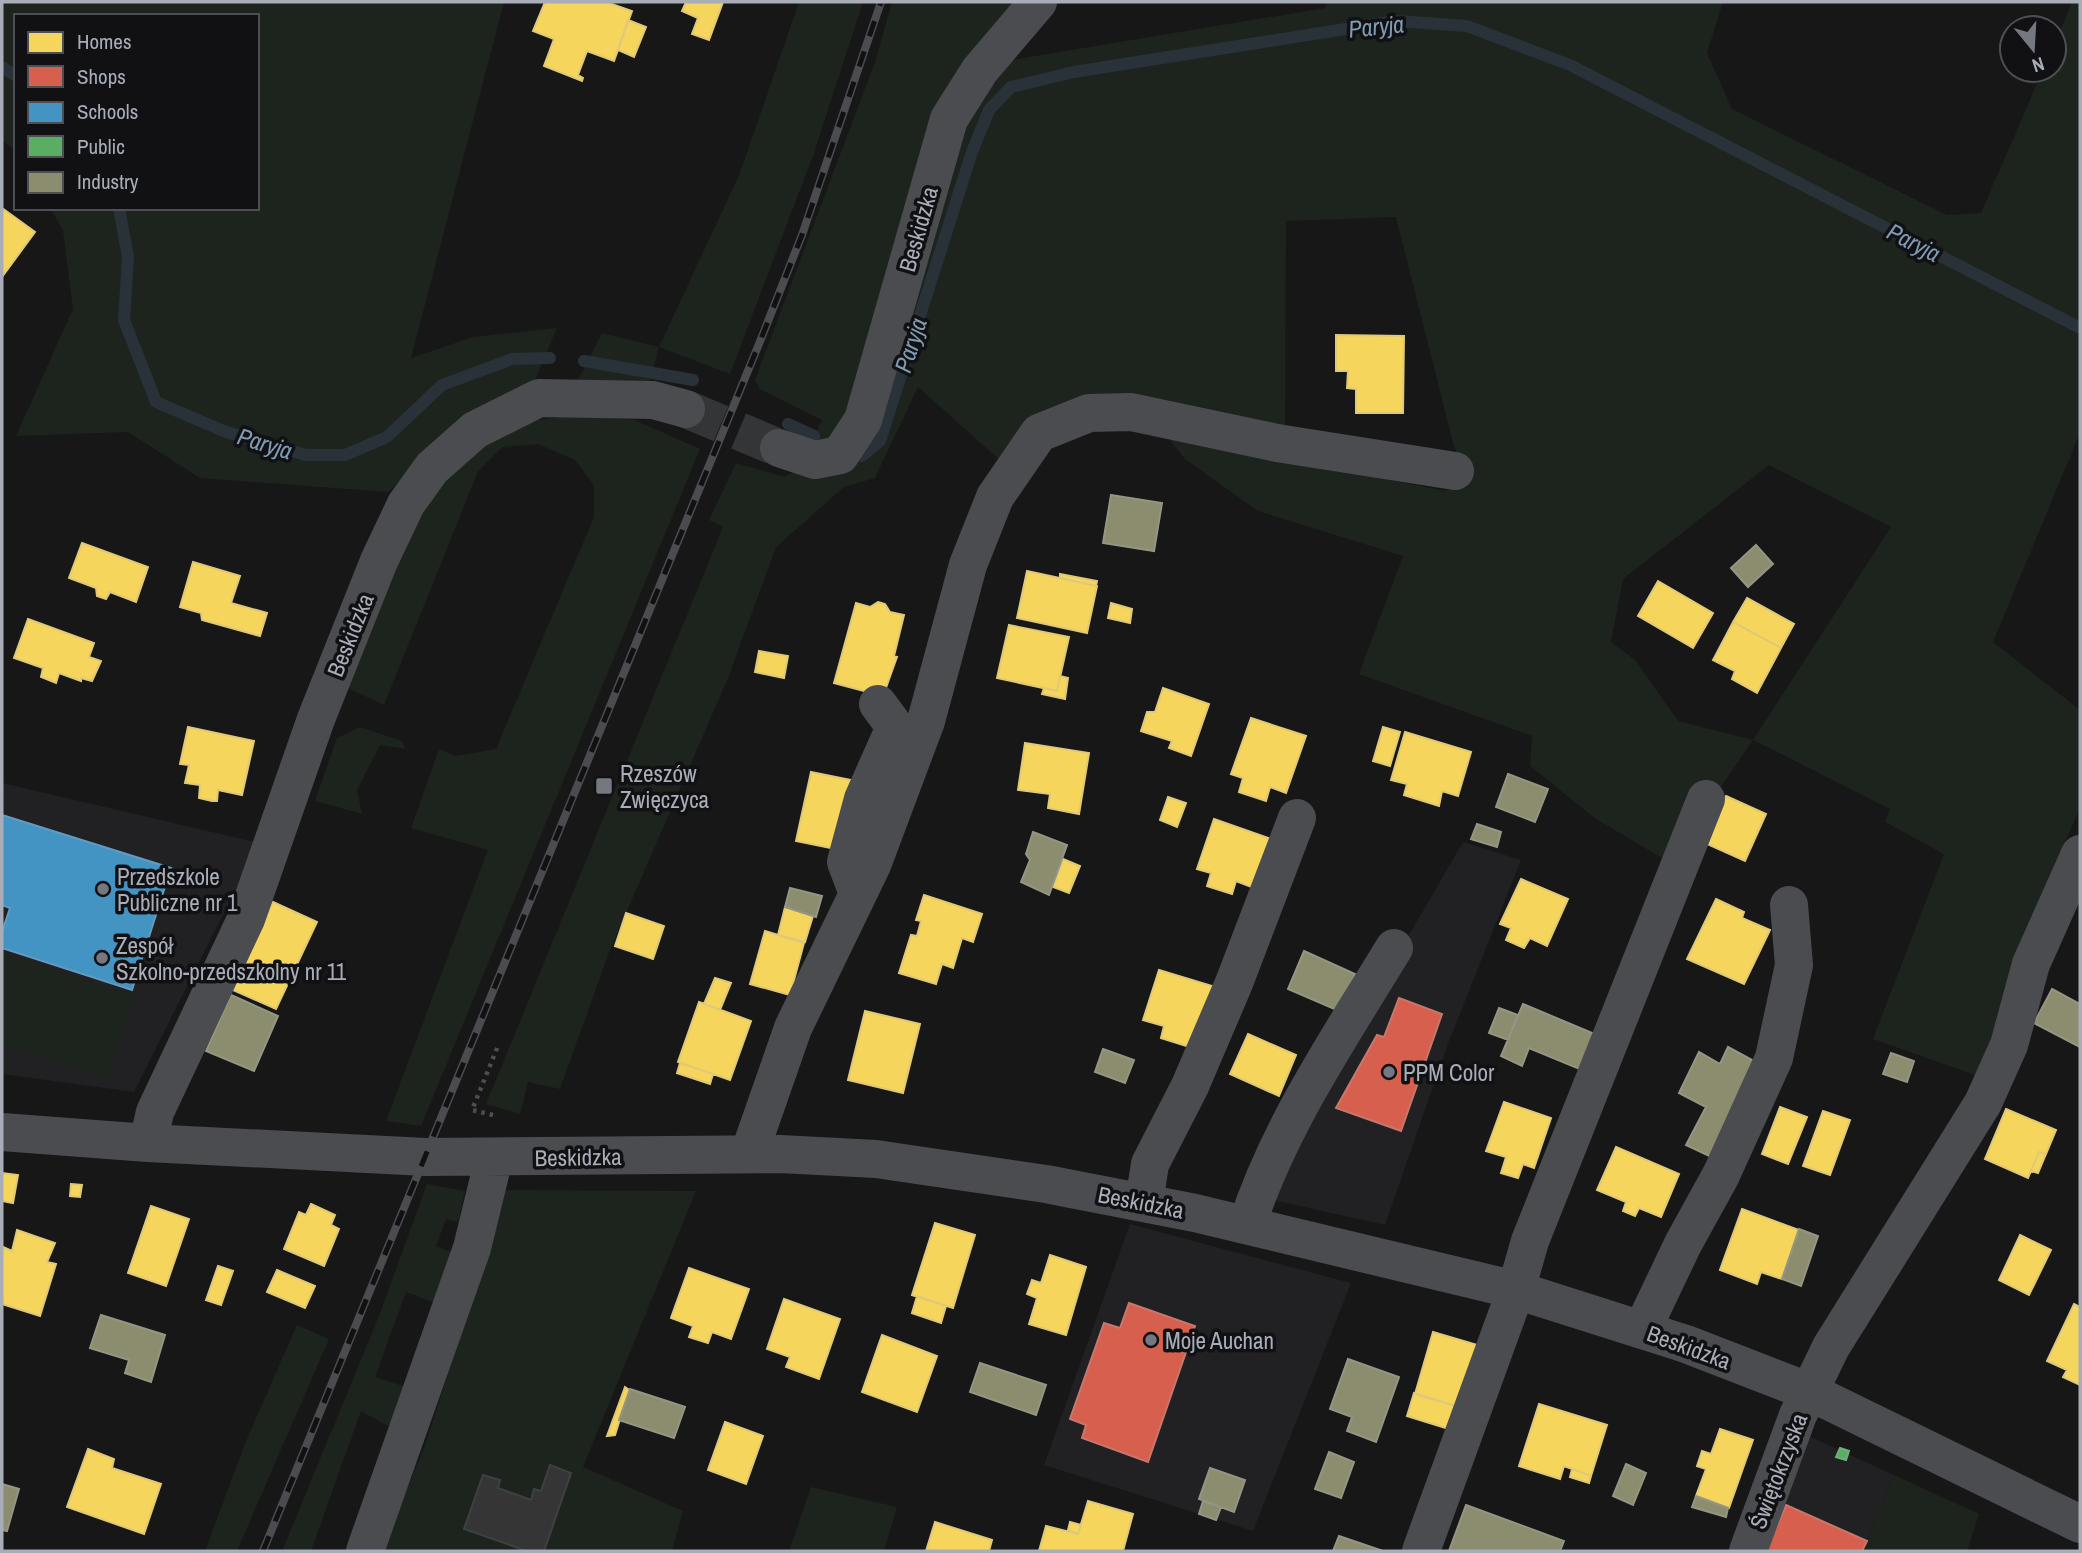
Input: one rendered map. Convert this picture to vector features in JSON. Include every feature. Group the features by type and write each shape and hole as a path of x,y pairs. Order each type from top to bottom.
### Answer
{"street":[{"name":"Beskidzka","path":"779,448 815,460 840,455 863,420 949,119 980,71 1038,2"},
{"name":"Beskidzka","path":"148,1143 155,1112 246,919 316,719 379,561 406,504 432,468 475,430 539,398 653,400 686,410"},
{"path":"749,1154 793,1028 872,865 926,721 968,565 996,497 1039,433 1089,413 1131,412 1277,443 1455,471"},
{"path":"858,894 846,862 863,799 895,727 878,704"},
{"path":"1421,1551 1516,1290 1530,1241 1706,799"},
{"path":"1144,1203 1150,1164 1190,1086 1234,983 1297,818"},
{"name":"Świętokrzyska","path":"1748,1551 1798,1415 1832,1347 1983,1103 2009,1045 2031,964 2080,854"},
{"path":"1642,1330 1683,1244 1721,1175 1774,1058 1794,965 1789,905"},
{"path":"1247,1225 1263,1175 1321,1069 1394,948"},
{"name":"Beskidzka","path":"2,1132 148,1143 494,1158 749,1154 901,1162 1144,1203 1516,1290 1642,1330 1810,1391 2080,1524"},
{"path":"365,1551 472,1248 494,1158"}],"path":[{"path":"498,1046 472,1110 498,1117"}],"shaded area":[{"path":"2,2 504,2 411,358 473,337 557,328 534,382 463,424 388,492 200,478 128,432 16,436 73,309 63,230 51,210 259,210 259,14 14,14 14,149 2,140"},
{"path":"799,2 863,2 814,153 730,374 659,347 740,173"},
{"path":"892,2 1014,2 840,433 821,446 811,444 822,420 760,389 755,380 875,62"},
{"path":"1327,2 1723,2 1707,53 1732,109 1947,215 1981,213 2037,84 2068,84 2067,14 2072,2 2080,2 2080,433 1993,642 2080,710 2080,807 2049,880 1978,1076 1873,1039 1944,854 1885,822 1890,809 1753,740 1669,862 1596,819 1530,766 1532,736 1359,674 1403,556 1258,511 1185,459 1166,435 1445,491 1468,483 1453,443 1396,217 1286,221 1285,430 1161,402 1002,462 918,387 875,478 844,487 776,547 728,678 608,955 560,1089 528,1082 520,1114 486,1104 723,527 709,520 736,463 785,477 800,468 829,472 963,124 1006,61 1325,8","holes":["1769,465 1891,527 1753,740 1678,721 1635,660 1611,642 1623,579"]},
{"path":"602,333 659,347 648,387 577,382"},
{"path":"572,415 635,420 700,449 421,1126 386,1121 488,850 411,828 439,749 456,756 496,749 594,517 594,485 575,460 538,444 502,447 478,471 384,705 348,688 389,577 425,507 448,476 476,449 510,428 532,421"},
{"path":"360,727 402,741 405,749 380,745 357,790 362,814 315,801 337,738"},
{"name":"Zespół Szkolno-przedszkolny nr 11","path":"2,783 259,843 134,1092 2,1074"},
{"path":"1463,842 1521,860 1446,1049 1385,1225 1264,1198 1369,1004"},
{"path":"2,954 136,997 108,1079 2,1046"},
{"path":"427,1184 465,1191 458,1222 446,1219 436,1246 461,1256 443,1299 432,1302 406,1292 375,1377 406,1387 397,1426 386,1425 361,1411 311,1551 282,1551 379,1316"},
{"path":"506,1190 696,1191 583,1467 683,1511 672,1551 381,1551 425,1446"},
{"path":"1130,1224 1351,1283 1253,1531 1044,1465"},
{"path":"297,1325 329,1339 237,1551 205,1551 246,1441"},
{"path":"1804,1434 1894,1475 1863,1551 1762,1551"},
{"path":"1894,1475 1979,1514 1967,1551 1863,1551"},
{"path":"811,1487 897,1507 884,1551 789,1551"}],"building: Homes":[{"path":"545,2 606,2 632,11 614,61 587,51 578,75 583,78 582,81 544,66 554,39 533,31"},
{"path":"686,2 723,2 709,40 692,34 698,18 682,11"},
{"path":"628,20 646,27 634,57 618,50"},
{"path":"2,208 35,232 2,277"},
{"path":"1336,335 1404,336 1403,413 1356,413 1356,389 1347,388 1348,371 1336,371"},
{"path":"82,543 148,567 136,602 110,592 106,599 97,596 96,588 69,578"},
{"path":"193,562 240,576 231,603 267,613 260,636 202,620 201,613 180,607"},
{"path":"1027,571 1097,586 1087,633 1017,618"},
{"path":"1060,574 1097,581 1096,586 1060,578"},
{"path":"1658,581 1713,613 1693,648 1638,616"},
{"path":"1747,598 1794,624 1781,648 1733,622"},
{"path":"878,602 885,604 890,612 904,615 894,656 897,657 883,696 834,683 856,603 870,607"},
{"path":"1111,603 1132,609 1130,623 1108,618"},
{"path":"28,619 94,643 89,657 101,661 92,681 81,678 81,681 59,673 56,683 41,677 43,668 14,658"},
{"path":"1733,622 1781,648 1757,693 1732,679 1735,671 1713,660"},
{"path":"1009,625 1069,637 1057,691 997,678"},
{"path":"759,651 788,656 784,678 755,672"},
{"path":"1060,676 1068,678 1065,699 1042,694 1044,688 1057,691"},
{"path":"1163,688 1209,704 1191,756 1169,748 1172,741 1141,731 1147,712 1155,712"},
{"path":"1251,718 1306,736 1286,793 1270,787 1266,801 1239,792 1243,778 1231,774"},
{"path":"188,727 254,741 242,795 218,790 217,801 212,801 199,798 200,785 185,783 189,765 180,764"},
{"path":"1383,727 1400,732 1390,766 1373,761"},
{"path":"1405,732 1471,752 1458,796 1442,791 1439,806 1404,795 1407,784 1391,780"},
{"path":"1025,743 1089,753 1079,814 1048,808 1050,794 1018,790"},
{"path":"811,772 851,780 836,849 796,841"},
{"path":"1726,796 1766,814 1745,861 1705,843"},
{"path":"1168,797 1186,803 1177,827 1160,820"},
{"path":"1214,819 1271,839 1254,888 1236,881 1232,894 1207,886 1211,873 1197,869"},
{"path":"1063,859 1080,866 1069,893 1053,887"},
{"path":"1521,879 1568,899 1547,946 1530,938 1524,948 1506,940 1511,928 1500,924"},
{"path":"924,895 982,914 973,942 962,938 953,968 942,964 936,984 899,973 911,935 917,936 921,921 916,920"},
{"path":"1716,899 1744,912 1742,918 1770,930 1744,984 1687,959"},
{"path":"273,902 317,922 276,1009 233,990"},
{"path":"785,907 813,916 805,942 778,935"},
{"path":"626,913 664,926 653,959 615,946"},
{"path":"765,931 804,943 790,995 750,984"},
{"path":"1159,970 1215,987 1196,1049 1161,1038 1164,1026 1143,1020"},
{"path":"715,978 731,983 720,1010 704,1004"},
{"path":"699,1002 751,1021 730,1080 678,1062"},
{"path":"865,1011 920,1024 903,1093 848,1080"},
{"path":"1248,1034 1296,1055 1279,1096 1230,1074"},
{"path":"680,1063 713,1074 710,1084 677,1073"},
{"path":"1504,1102 1551,1118 1534,1168 1523,1164 1518,1178 1501,1173 1506,1157 1486,1151"},
{"path":"1780,1107 1807,1117 1788,1164 1762,1154"},
{"path":"2006,1109 2056,1130 2046,1154 2039,1152 2028,1178 1985,1159"},
{"path":"1823,1111 1850,1120 1830,1175 1803,1166"},
{"path":"1616,1147 1679,1174 1661,1217 1639,1208 1635,1216 1623,1211 1626,1202 1597,1190"},
{"path":"2039,1152 2046,1154 2038,1173 2031,1171"},
{"path":"2,1173 18,1175 13,1203 2,1201"},
{"path":"71,1184 82,1185 80,1197 70,1196"},
{"path":"311,1204 335,1215 331,1225 339,1229 324,1266 284,1249 299,1212 306,1215"},
{"path":"151,1206 189,1219 166,1286 128,1273"},
{"path":"1742,1209 1799,1230 1782,1279 1761,1272 1757,1284 1720,1270"},
{"path":"935,1223 975,1235 953,1308 912,1295"},
{"path":"17,1230 55,1243 47,1262 56,1264 40,1316 2,1304 2,1251 3,1247 12,1251"},
{"path":"2020,1235 2051,1250 2029,1295 1999,1280"},
{"path":"1050,1255 1086,1267 1066,1335 1029,1324 1037,1298 1027,1294 1032,1280 1041,1283"},
{"path":"218,1266 233,1271 221,1305 206,1300"},
{"path":"689,1268 749,1289 731,1339 712,1332 708,1343 689,1337 693,1326 671,1318"},
{"path":"277,1270 315,1286 305,1308 267,1292"},
{"path":"917,1296 946,1306 941,1323 912,1313"},
{"path":"784,1299 840,1319 819,1379 786,1367 790,1357 767,1349"},
{"path":"2074,1304 2080,1307 2080,1385 2063,1377 2067,1370 2047,1361"},
{"path":"1433,1332 1477,1345 1459,1407 1415,1394"},
{"path":"882,1335 937,1356 917,1412 862,1392"},
{"path":"625,1387 629,1390 615,1435 607,1436"},
{"path":"1414,1393 1459,1407 1452,1430 1407,1416"},
{"path":"1539,1404 1607,1425 1591,1476 1564,1466 1560,1479 1519,1466"},
{"path":"725,1422 763,1436 746,1484 708,1470"},
{"path":"1720,1429 1753,1440 1729,1508 1696,1496 1706,1469 1697,1466 1702,1451 1711,1454"},
{"path":"88,1449 114,1459 112,1468 161,1484 144,1534 67,1507"},
{"path":"1572,1469 1591,1476 1589,1483 1570,1477"},
{"path":"1088,1501 1133,1514 1123,1551 1039,1551 1046,1526 1078,1534"},
{"path":"935,1522 992,1540 989,1551 926,1551"},
{"path":"1070,1522 1081,1525 1078,1534 1068,1530"}],"building: Shops":[{"name":"PPM Color","path":"1399,998 1442,1014 1401,1131 1336,1108 1377,1035 1384,1037"},
{"path":"1129,1303 1195,1326 1148,1462 1082,1438 1086,1425 1070,1419 1104,1323 1120,1328"},
{"path":"1786,1505 1867,1541 1862,1551 1766,1551"}],"building: Schools":[{"path":"2,815 171,868 132,990 2,948 2,932 10,908 2,905"}],"building: Public":[{"path":"1840,1448 1849,1451 1846,1460 1836,1457"}],"building: Industry":[{"path":"1111,495 1162,503 1154,551 1103,543"},
{"path":"1756,545 1773,564 1748,587 1731,568"},
{"path":"1508,774 1548,789 1535,822 1496,807"},
{"path":"1477,824 1501,832 1497,847 1471,839"},
{"path":"1033,832 1067,845 1049,895 1021,882 1030,860 1026,854"},
{"path":"790,888 822,896 816,917 785,907"},
{"path":"1304,951 1355,974 1339,1011 1288,989"},
{"path":"2052,989 2080,1004 2080,1047 2034,1023"},
{"path":"231,995 278,1016 254,1071 206,1051"},
{"path":"1523,1004 1597,1035 1582,1070 1529,1048 1522,1066 1501,1056"},
{"path":"1499,1008 1518,1015 1508,1040 1489,1033"},
{"path":"1728,1047 1763,1066 1722,1162 1686,1145 1706,1107 1679,1093 1699,1052 1720,1064"},
{"path":"1103,1049 1134,1060 1125,1083 1095,1072"},
{"path":"1891,1053 1914,1061 1907,1082 1883,1074"},
{"path":"1799,1229 1818,1236 1801,1286 1782,1279"},
{"path":"101,1315 165,1335 151,1382 125,1373 129,1360 90,1348"},
{"path":"1348,1359 1399,1377 1376,1442 1347,1431 1352,1417 1330,1409"},
{"path":"980,1363 1046,1385 1036,1415 970,1392"},
{"path":"630,1389 685,1407 674,1438 619,1420"},
{"path":"1329,1452 1354,1462 1341,1498 1315,1489"},
{"path":"1626,1464 1646,1473 1633,1505 1613,1496"},
{"path":"1210,1468 1245,1480 1234,1512 1199,1499"},
{"path":"2,1484 19,1489 7,1531 2,1530"},
{"path":"1696,1496 1728,1508 1726,1517 1692,1507"},
{"path":"1203,1501 1221,1507 1216,1520 1199,1514"},
{"path":"1466,1505 1564,1541 1560,1551 1449,1551"},
{"path":"1339,1536 1383,1551 1333,1551"}],"building: Other":[{"path":"550,1465 571,1473 544,1551 527,1551 464,1529 483,1475 500,1480 498,1488 531,1500 534,1489 541,1491"}],"waterway":[{"name":"Paryja","path":"862,456 880,441 972,152 989,110 1011,87 1074,72 1396,21 1467,26 1570,65 2080,328"},
{"name":"Paryja","path":"2,67 14,75"},
{"name":"Paryja","path":"119,210 128,257 124,320 156,402 226,432 306,455 345,455 387,437 442,385 512,359 550,358"},
{"path":"584,361 693,380"},
{"path":"788,424 814,436"}],"tunnel":[{"path":"686,409 779,448"}],"railway":[{"path":"263,1551 761,339 802,235 881,2"}],"place":[{"name":"Rzeszów Zwięczyca","path":"604,786"},
{"name":"Przedszkole Publiczne nr 1","path":"103,889"},
{"name":"Zespół Szkolno-przedszkolny nr 11","path":"102,958"},
{"name":"PPM Color","path":"1389,1072"},
{"name":"Moje Auchan","path":"1151,1340"}]}
